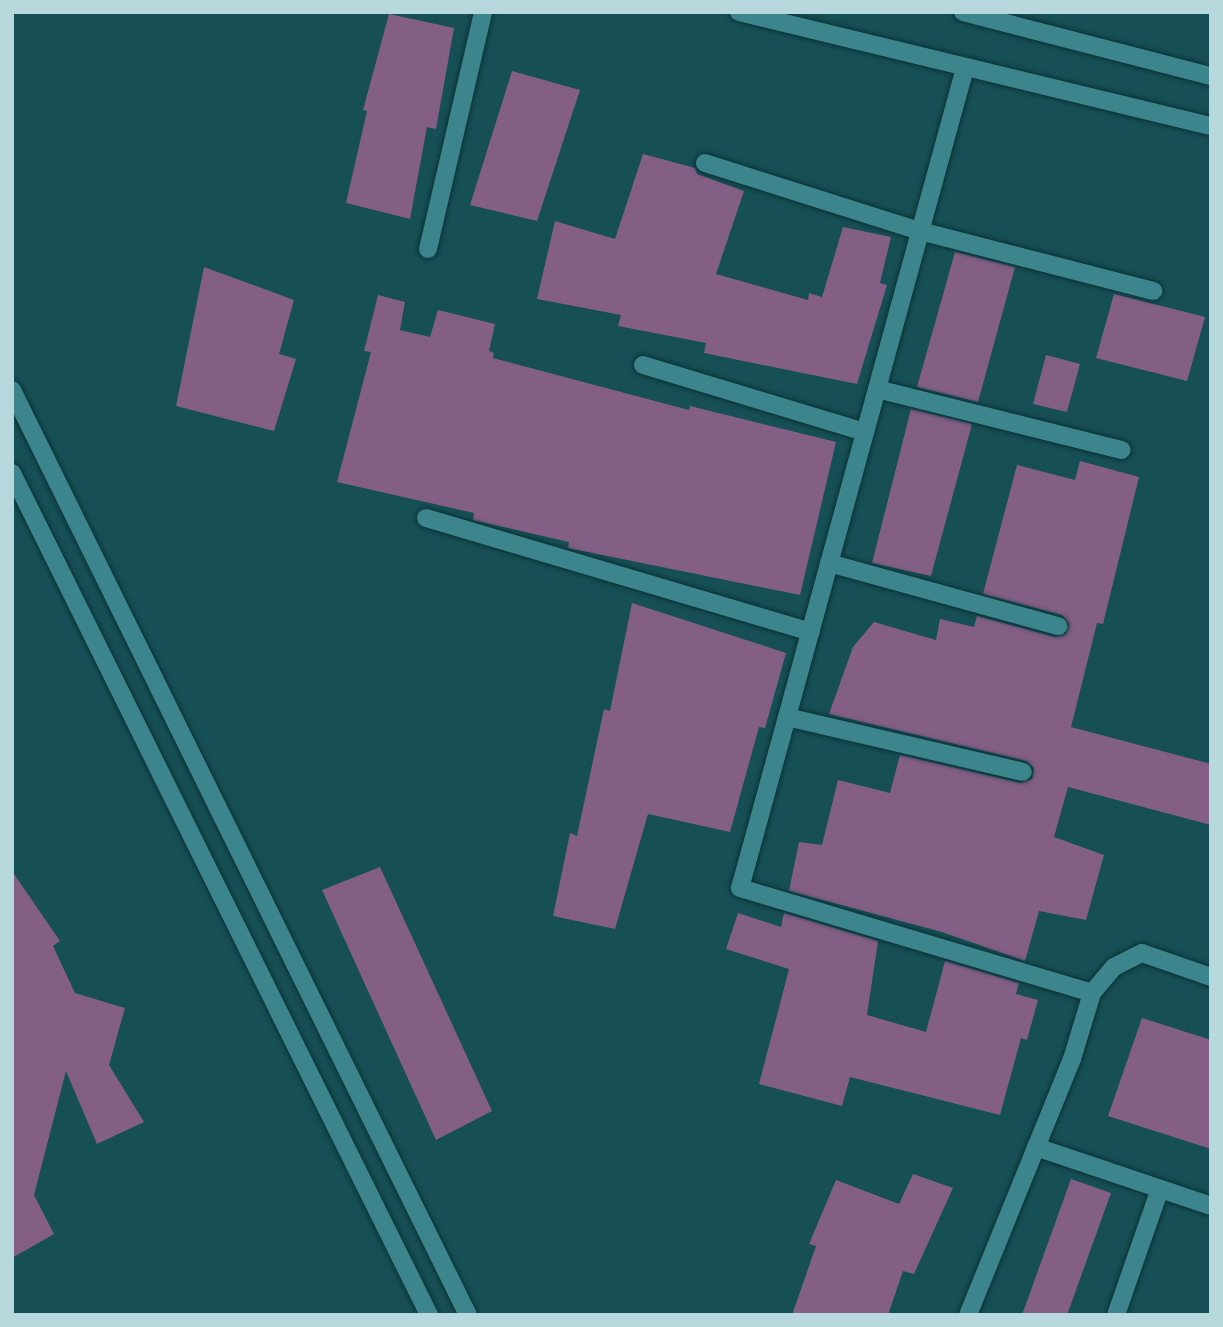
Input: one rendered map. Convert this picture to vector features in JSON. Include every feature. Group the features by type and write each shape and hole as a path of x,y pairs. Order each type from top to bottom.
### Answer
{"street":[{"path":"428,249 483,12"},
{"path":"739,12 1211,126"},
{"path":"963,12 1211,76"},
{"path":"965,68 740,888 1092,993"},
{"path":"705,163 920,230 1153,291"},
{"path":"643,365 865,432"},
{"path":"877,389 1122,450"},
{"path":"12,390 468,1315"},
{"path":"12,473 429,1315"},
{"path":"426,519 810,632"},
{"path":"829,563 1058,625"},
{"path":"787,717 1023,772"},
{"path":"968,1315 1072,1059 1092,993 1114,967 1142,953 1211,977"},
{"path":"1036,1147 1211,1206"},
{"path":"1116,1315 1160,1189"}],"building":[{"path":"389,14 454,28 436,129 427,127 410,219 346,203 367,111 363,110"},
{"path":"512,71 580,90 537,221 470,205"},
{"path":"643,154 695,168 697,174 744,191 716,274 808,300 809,293 822,297 843,227 891,237 880,283 887,285 857,384 704,353 706,343 618,326 621,315 537,299 555,221 615,239"},
{"path":"955,252 1015,267 978,402 917,387"},
{"path":"204,267 294,300 279,354 296,359 274,431 176,406"},
{"path":"1114,294 1205,317 1187,381 1096,358"},
{"path":"378,295 405,302 400,330 430,337 438,310 495,324 489,351 494,353 493,358 689,410 690,406 836,442 800,595 568,548 569,542 473,520 474,513 337,482 371,352 364,351"},
{"path":"1046,355 1080,364 1067,412 1033,404"},
{"path":"911,409 972,424 931,576 872,563"},
{"path":"1080,461 1139,477 1103,624 1097,623 1071,727 1211,764 1211,825 1068,787 1054,837 1104,855 1086,920 1039,911 1025,961 942,932 789,891 799,842 822,845 838,780 890,793 900,755 1020,783 1032,779 1034,768 1026,761 829,714 853,647 874,622 936,640 940,619 974,627 977,616 1055,637 1066,634 1069,624 1062,615 983,594 1017,465 1075,480"},
{"path":"632,603 786,653 765,728 759,727 730,832 648,814 615,929 553,916 570,833 577,836 604,709 610,711"},
{"path":"380,867 492,1111 436,1140 322,890"},
{"path":"12,871 60,941 53,946 75,993 125,1008 109,1065 144,1122 97,1144 66,1071 34,1195 54,1234 12,1258"},
{"path":"738,913 781,927 784,913 878,941 867,1015 926,1032 945,961 1019,983 1016,994 1038,1000 1027,1040 1021,1038 1000,1115 850,1077 842,1106 759,1084 789,969 726,949"},
{"path":"1142,1018 1211,1040 1211,1149 1108,1116"},
{"path":"913,1174 953,1188 914,1274 903,1271 888,1315 792,1315 816,1246 809,1244 836,1180 899,1204"},
{"path":"1071,1179 1111,1193 1067,1315 1022,1315"}]}
